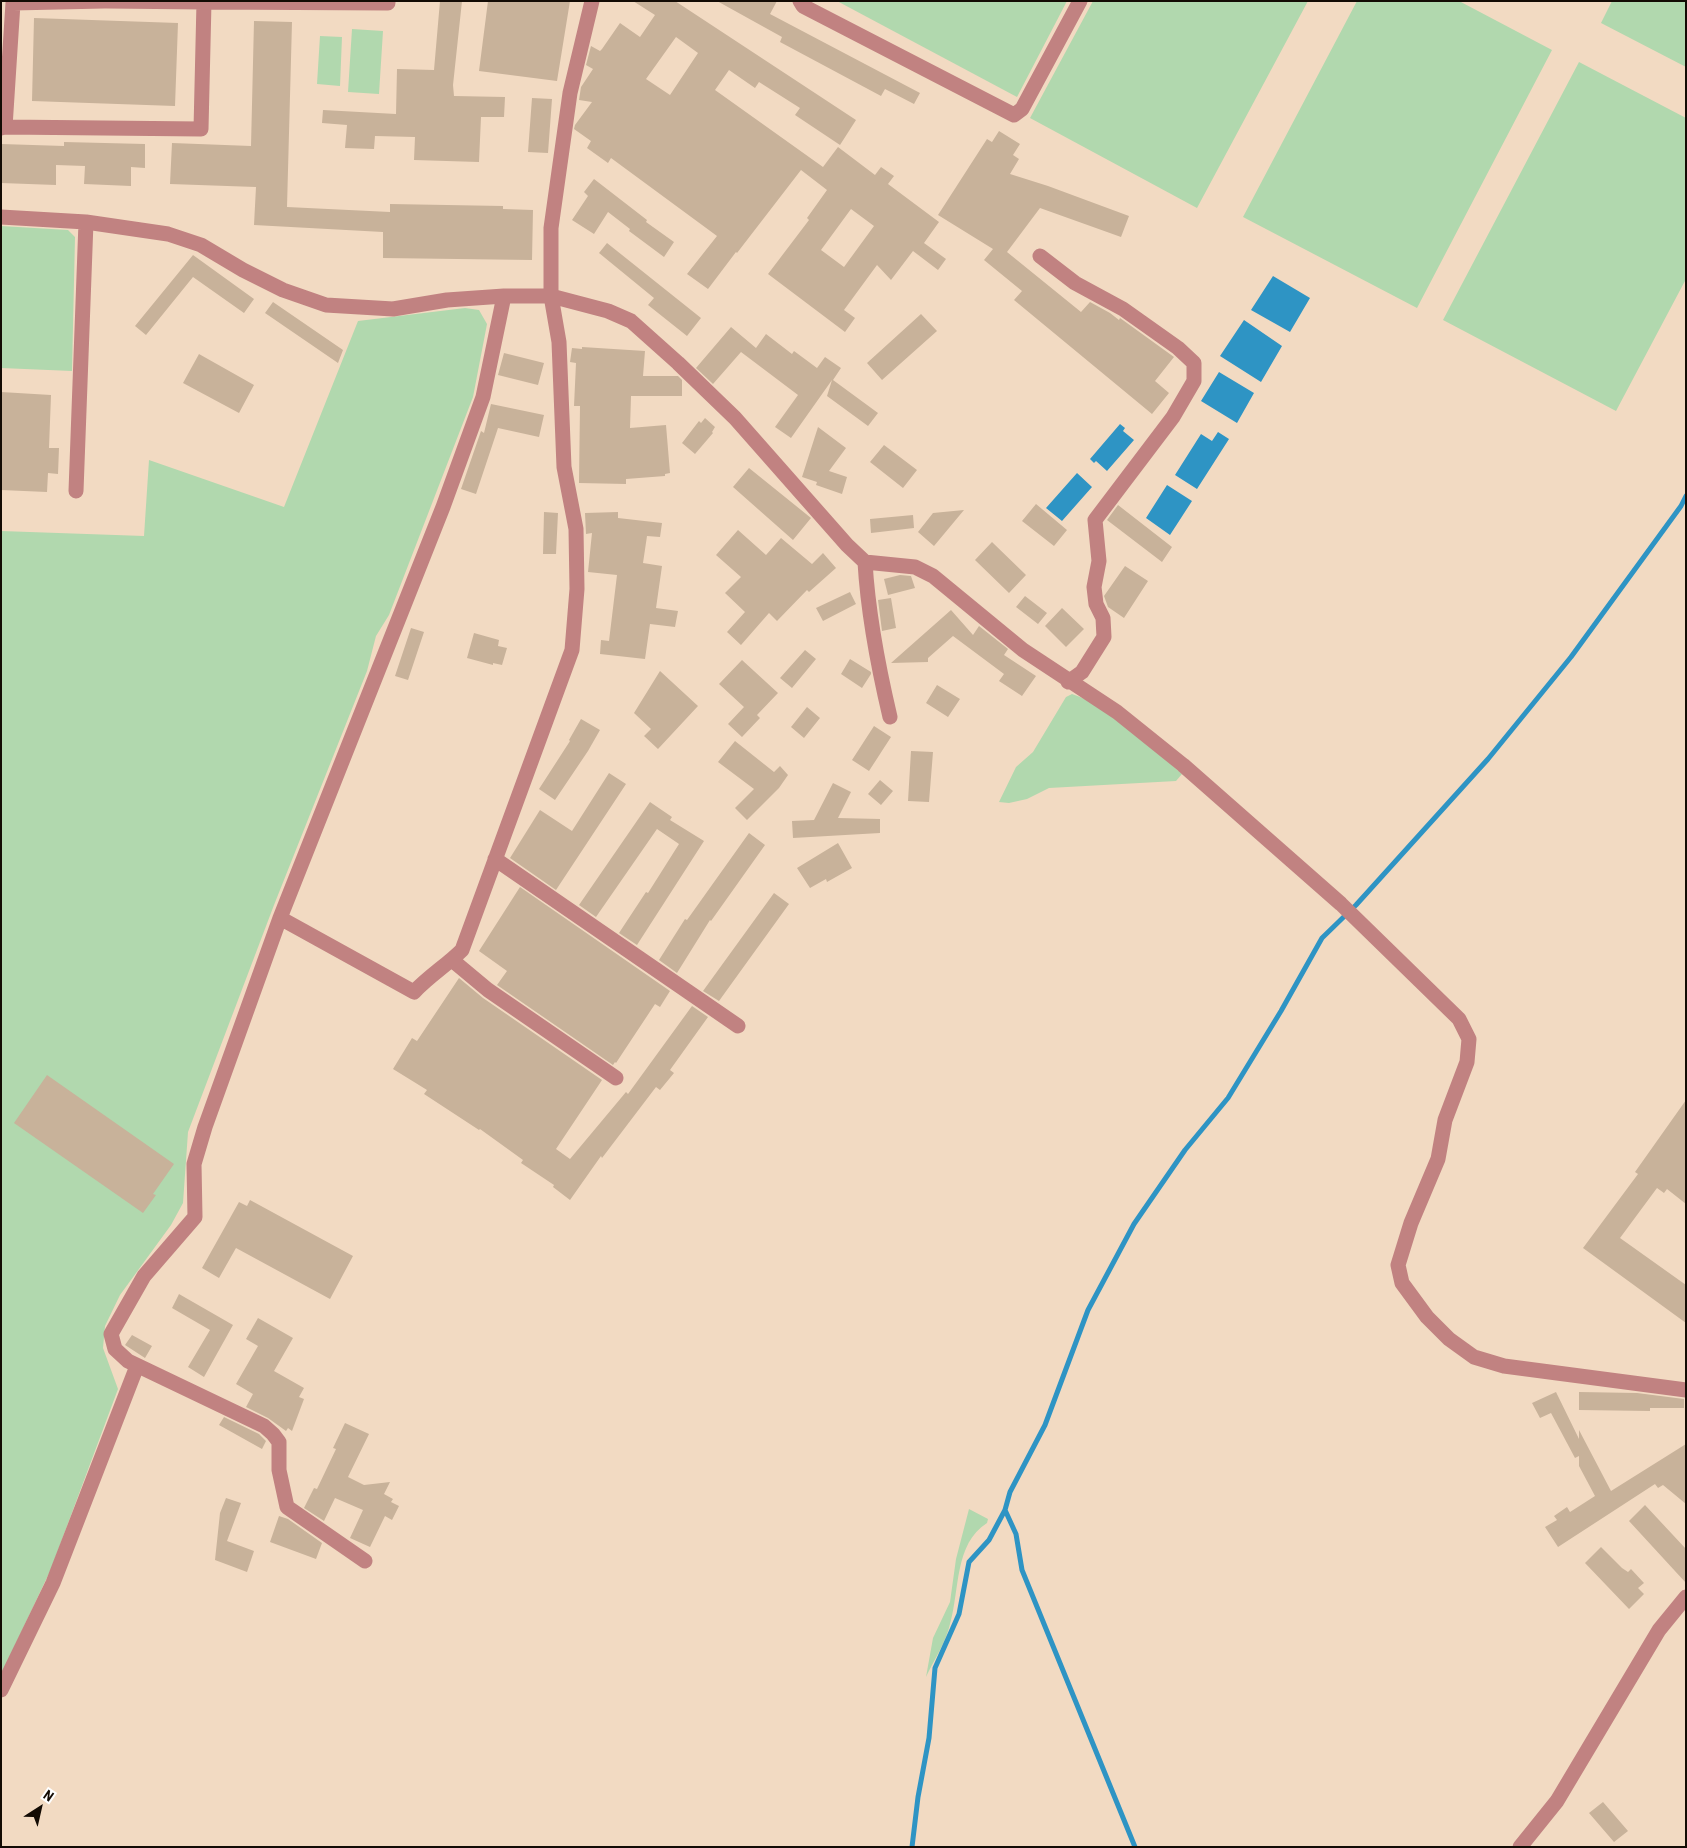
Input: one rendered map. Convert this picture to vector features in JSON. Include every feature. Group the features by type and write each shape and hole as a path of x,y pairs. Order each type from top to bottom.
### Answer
{"street":[{"path":"204,2 201,129 3,127 13,4 106,1 388,3 388,1"},
{"path":"280,918 414,992 426,979 452,960 462,950 572,650 577,589 576,528 564,467 559,342 551,296 551,228 570,94 592,1"},
{"path":"800,1 803,6 1014,115 1022,109 1080,1"},
{"path":"1,217 86,222 168,234 201,244 243,270 283,290 326,305 393,309 447,300 504,296 551,296 615,314 631,321 652,337 735,418 847,545 865,562 916,567 933,576 1023,650 1068,682 1117,712 1183,765 1350,913 1459,1019 1469,1039 1467,1062 1445,1120 1438,1158 1411,1223 1398,1265 1402,1283 1427,1317 1448,1339 1474,1357 1504,1366 1686,1390"},
{"path":"76,491 82,373 86,222"},
{"path":"1040,256 1075,282 1123,309 1178,348 1194,363 1194,381 1173,417 1095,520 1099,561 1094,587 1096,604 1103,618 1104,637 1082,672 1068,682"},
{"path":"364,1560 287,1507 279,1470 279,1442 273,1434 264,1426 128,1362 115,1349 111,1334 144,1276 195,1217 194,1164 205,1127 280,918 443,507 484,398 504,296"},
{"path":"865,562 866,584 881,679 890,717"},
{"path":"495,859 738,1026"},
{"path":"452,960 488,990 616,1078"},
{"path":"1,1690 53,1583 137,1366"},
{"path":"1520,1847 1557,1801 1659,1630 1686,1597"}],"green space":[{"path":"837,1 1067,1 1017,97"},
{"path":"1093,1 1308,1 1197,208 1030,118"},
{"path":"1357,1 1459,1 1552,50 1417,308 1243,217"},
{"path":"1612,1 1686,1 1686,67 1601,23"},
{"path":"352,29 383,31 379,94 348,92"},
{"path":"320,36 342,37 340,86 317,84"},
{"path":"1579,62 1686,118 1686,279 1616,411 1443,320"},
{"path":"1,226 68,230 75,237 72,371 1,368"},
{"path":"465,308 479,310 487,324 473,397 389,615 376,636 367,671 274,905 188,1132 183,1203 171,1225 120,1295 105,1326 103,1348 118,1389 51,1569 1,1675 1,531 144,536 149,460 284,507 358,321"},
{"path":"1072,694 1103,709 1131,728 1182,774 1176,781 1049,788 1027,799 1009,803 999,802 1016,767 1033,752 1066,697"},
{"path":"969,1509 988,1519 987,1523 976,1532 963,1555 948,1631 926,1677 933,1638 950,1602 956,1559"}],"water":[{"path":"1273,276 1310,298 1290,332 1251,310"},
{"path":"1244,320 1282,346 1261,382 1220,356"},
{"path":"1219,372 1254,393 1237,423 1201,401"},
{"path":"1120,424 1125,428 1123,431 1134,440 1107,471 1096,461 1094,463 1090,459"},
{"path":"1218,432 1229,439 1197,489 1175,475 1201,434 1212,441"},
{"path":"1077,473 1092,487 1062,521 1046,508"},
{"path":"1167,485 1192,501 1170,535 1146,518"}],"building":[{"path":"440,1 462,1 453,85 454,96 505,97 504,117 481,117 479,162 414,160 415,137 375,136 374,149 345,148 347,125 322,123 323,110 396,114 397,69 434,70"},
{"path":"488,1 570,1 557,81 479,71"},
{"path":"633,1 675,1 856,120 840,145 795,115 800,108 759,82 755,88 729,70 715,90 823,167 838,147 875,175 881,167 894,176 888,184 939,222 924,243 946,259 938,270 913,251 891,280 877,265 844,310 855,318 845,332 768,274 809,220 807,218 827,190 801,170 708,289 687,274 717,236 611,158 608,163 587,148 591,141 574,129 592,102 579,100 581,87 593,69 586,65 591,46 600,51 620,23 640,37 655,15","holes":["676,37 698,53 670,95 646,79","851,209 874,226 844,267 821,250"]},
{"path":"717,1 777,1 770,14 920,93 914,104 885,89 881,96 780,42 782,37"},
{"path":"34,18 178,23 175,106 32,101"},
{"path":"254,21 292,22 287,207 390,212 390,204 503,206 503,209 533,210 532,260 383,258 383,232 254,225 256,187 170,184 172,143 251,146"},
{"path":"532,98 552,99 548,153 528,152"},
{"path":"999,131 1020,144 1013,155 1019,159 1010,174 1129,216 1121,237 1040,208 1007,252 1081,312 1090,302 1119,320 1120,318 1174,357 1155,381 1169,393 1152,414 1014,300 1022,291 984,260 993,249 938,215 987,139 992,142"},
{"path":"64,142 145,144 145,168 131,167 131,186 84,184 85,166 56,165 56,185 1,183 1,144 64,146"},
{"path":"594,179 647,220 646,222 674,242 664,257 629,231 630,229 608,212 594,234 572,220 588,196 584,192"},
{"path":"607,243 701,318 687,336 648,305 654,298 599,253"},
{"path":"193,255 254,299 244,313 193,277 146,335 135,326"},
{"path":"273,302 343,350 338,363 265,313"},
{"path":"921,314 937,331 882,380 867,363"},
{"path":"731,327 756,348 766,334 792,354 794,351 817,368 825,357 841,368 833,380 878,413 868,426 827,396 832,380 791,438 775,427 798,395 741,352 713,384 696,368"},
{"path":"582,347 645,351 643,376 678,376 682,380 682,396 631,396 630,428 666,425 670,473 665,474 665,476 626,479 626,484 579,483 580,406 574,406 576,363 570,362 572,348 582,349"},
{"path":"504,353 544,363 538,385 498,375"},
{"path":"199,354 254,385 239,413 183,383"},
{"path":"1,392 51,395 49,448 59,448 58,474 48,473 47,492 1,490"},
{"path":"491,404 544,415 539,437 498,428 476,494 461,489 481,431 484,433"},
{"path":"705,418 715,427 713,433 695,454 682,443 699,421 701,423"},
{"path":"818,427 846,448 829,471 847,477 842,494 816,485 817,482 802,477"},
{"path":"884,445 917,470 903,488 870,462"},
{"path":"749,468 811,518 793,540 733,487"},
{"path":"1036,504 1067,530 1054,546 1022,521"},
{"path":"1118,505 1172,547 1162,562 1107,520"},
{"path":"964,510 934,546 918,532 933,513"},
{"path":"544,512 558,513 556,554 543,554"},
{"path":"618,512 618,518 662,523 660,537 647,536 643,563 662,566 656,608 678,611 675,627 650,624 645,659 600,654 601,640 609,641 617,575 588,572 592,533 586,534 585,513"},
{"path":"913,515 914,528 871,533 870,519"},
{"path":"738,530 766,555 781,538 812,564 823,553 836,568 809,592 807,590 777,621 769,613 741,645 727,632 745,612 725,593 741,577 716,555"},
{"path":"992,542 1026,575 1009,593 975,560"},
{"path":"1125,566 1148,581 1124,618 1108,607 1104,596"},
{"path":"900,575 911,576 915,588 888,595 884,579"},
{"path":"850,592 856,604 823,621 816,608"},
{"path":"1025,596 1047,613 1038,624 1016,607"},
{"path":"891,598 896,628 882,631 878,600"},
{"path":"1062,608 1084,629 1066,647 1045,626"},
{"path":"951,610 973,635 979,626 1008,649 1004,655 1036,676 1022,696 999,681 1004,674 953,636 928,658 928,662 891,663"},
{"path":"411,628 424,632 408,680 395,676"},
{"path":"474,633 499,640 498,646 507,648 502,665 493,663 493,665 467,658"},
{"path":"805,650 816,659 792,688 780,678"},
{"path":"850,659 871,672 862,688 841,674"},
{"path":"742,660 778,693 757,715 760,718 742,737 728,724 744,707 719,684"},
{"path":"660,671 698,706 658,749 644,736 651,729 634,713"},
{"path":"937,685 960,699 948,717 926,703"},
{"path":"807,707 820,718 804,738 791,727"},
{"path":"581,719 600,730 555,800 539,789 570,741"},
{"path":"874,726 891,737 869,771 852,760"},
{"path":"735,741 774,772 780,766 788,775 779,788 747,820 735,808 754,789 718,762"},
{"path":"911,751 933,752 929,802 908,801"},
{"path":"609,773 626,784 556,890 510,858 540,810 572,831"},
{"path":"880,780 893,791 881,805 868,794"},
{"path":"833,783 851,792 838,818 880,819 880,833 793,838 792,821 814,820"},
{"path":"650,802 672,817 670,820 704,841 637,945 619,933 646,892 648,893 679,844 657,829 596,917 579,905"},
{"path":"749,833 765,845 710,920 677,973 659,960 685,919 687,920"},
{"path":"838,843 852,868 827,882 826,879 810,888 797,868"},
{"path":"520,887 670,991 660,1007 655,1004 613,1065 497,985 507,971 479,951"},
{"path":"774,893 789,904 719,1001 703,991"},
{"path":"459,978 483,998 602,1080 556,1149 570,1159 626,1092 628,1094 692,1006 708,1017 670,1070 674,1073 660,1090 656,1087 602,1158 601,1156 570,1200 553,1187 554,1185 521,1163 523,1160 480,1129 424,1094 427,1090 393,1069 412,1038 417,1041"},
{"path":"47,1075 174,1164 153,1194 156,1195 143,1213 14,1123"},
{"path":"1686,1100 1686,1204 1667,1189 1664,1193 1657,1188 1620,1238 1686,1285 1686,1323 1583,1248 1638,1174 1635,1172"},
{"path":"250,1200 353,1256 330,1299 236,1248 219,1278 202,1268 239,1202 247,1206"},
{"path":"179,1294 233,1325 204,1377 188,1367 210,1330 172,1308"},
{"path":"258,1318 293,1338 274,1371 304,1388 299,1397 304,1399 292,1431 288,1428 286,1431 268,1418 246,1407 253,1394 236,1384 258,1346 246,1339"},
{"path":"132,1335 152,1346 145,1358 125,1345"},
{"path":"1556,1392 1579,1439 1579,1430 1611,1491 1686,1444 1686,1504 1663,1485 1658,1488 1655,1484 1558,1547 1545,1527 1557,1520 1554,1516 1567,1507 1570,1512 1595,1496 1579,1466 1579,1456 1575,1458 1551,1413 1540,1418 1532,1403"},
{"path":"1579,1392 1637,1393 1684,1399 1684,1408 1650,1408 1650,1411 1579,1410"},
{"path":"224,1417 259,1434 266,1441 262,1449 219,1425"},
{"path":"345,1423 369,1434 348,1477 364,1485 390,1482 384,1494 393,1499 391,1502 399,1506 392,1520 385,1516 370,1547 350,1538 363,1510 335,1498 324,1521 304,1508 314,1488 317,1489 336,1449 333,1448"},
{"path":"226,1498 241,1503 227,1541 254,1551 247,1572 215,1560 220,1513"},
{"path":"1645,1505 1686,1549 1686,1583 1629,1521"},
{"path":"279,1516 288,1519 322,1543 316,1559 270,1542"},
{"path":"1601,1547 1622,1568 1628,1572 1631,1569 1644,1583 1638,1588 1644,1594 1629,1609 1585,1563"},
{"path":"1603,1802 1628,1831 1614,1842 1589,1813"}],"waterway":[{"path":"912,1847 918,1797 929,1738 935,1668 959,1614 969,1562 989,1540 1005,1510 1010,1492 1045,1425 1088,1310 1134,1224 1185,1150 1228,1098 1281,1011 1322,938 1356,905 1488,759 1571,657 1681,506 1686,496"},
{"path":"1005,1510 1016,1534 1022,1570 1135,1847"}]}
